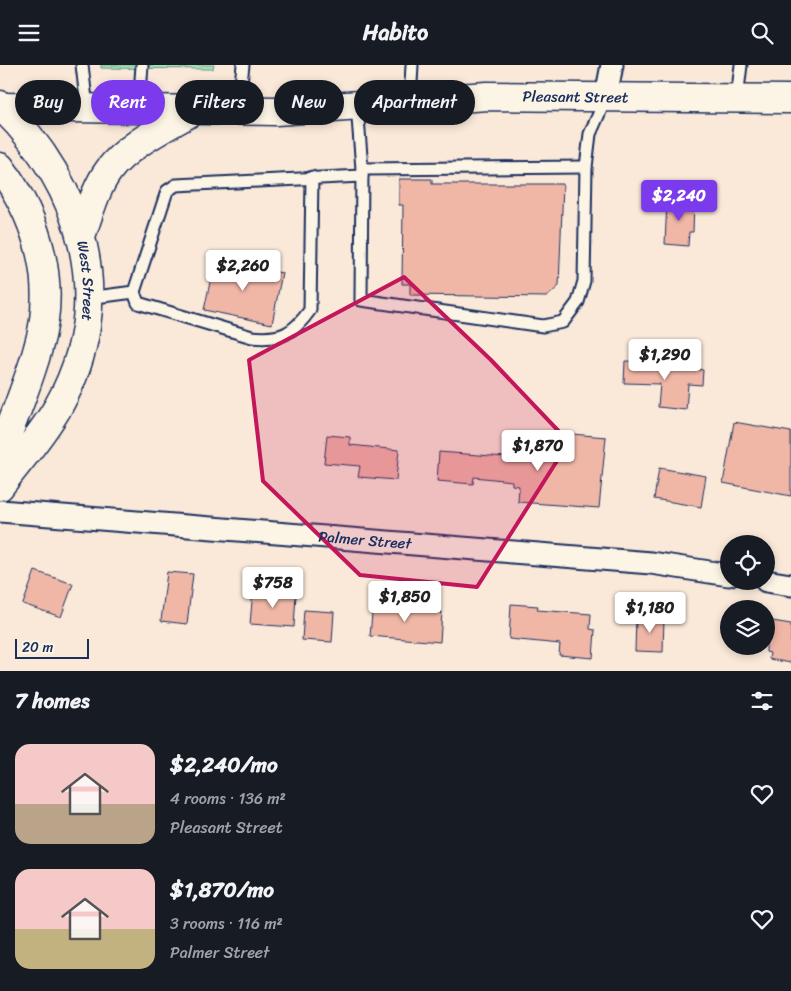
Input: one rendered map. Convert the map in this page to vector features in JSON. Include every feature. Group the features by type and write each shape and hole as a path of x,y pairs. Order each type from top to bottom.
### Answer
{"street":[{"path":"606,96 612,65"},
{"name":"Pleasant Street","path":"475,97 606,96 791,99"},
{"name":"Pleasant Street","path":"264,111 354,105"},
{"name":"Pleasant Street","path":"1,106 91,108"},
{"name":"West Street","path":"0,487 57,408 67,389 82,347 88,298 86,262 81,237 66,196 48,160 1,106"},
{"path":"81,237 93,201 110,169 128,151 175,122"},
{"path":"0,456 39,345 46,301 42,254 36,233 28,213 2,173"},
{"name":"Palmer Street","path":"0,511 651,563 720,574"},
{"path":"775,582 791,585"}],"lane":[{"path":"82,65 87,108"},
{"path":"141,80 142,65"},
{"path":"241,80 242,65"},
{"path":"411,80 412,65"},
{"path":"737,98 741,65"},
{"path":"358,125 362,172 360,300 543,326 563,322 578,302 584,281 586,167 590,135 606,96"},
{"path":"312,177 310,310 298,326 282,336 270,339 252,337 138,303 134,292 167,191 176,185 312,177 362,172 586,167"},
{"path":"88,298 134,292"}],"highlighted area":[{"path":"404,277 491,360 569,442 477,587 360,575 263,481 249,360"}],"green space":[{"path":"101,65 214,65 213,69 101,68"}],"building":[{"path":"399,179 432,179 432,184 563,184 559,286 547,297 410,295 410,284 402,284 403,205 399,205"},
{"path":"667,200 694,202 693,232 689,232 688,246 665,244"},
{"path":"215,259 282,273 272,324 204,310"},
{"path":"625,361 651,362 651,364 703,370 702,385 688,384 686,410 658,407 660,384 624,383"},
{"path":"734,422 791,432 791,496 723,483"},
{"path":"572,434 606,437 599,508 518,502 519,486 512,485 512,481 474,477 473,484 437,481 439,452 519,458 520,445 571,449"},
{"path":"327,435 350,437 350,445 399,450 396,480 358,477 360,466 324,463"},
{"path":"659,468 706,476 701,507 654,499"},
{"path":"35,571 73,584 61,617 23,604"},
{"path":"167,572 193,574 187,624 161,621"},
{"path":"253,590 296,594 294,627 250,624"},
{"path":"373,603 416,607 416,610 442,612 440,642 370,636"},
{"path":"511,604 538,606 537,610 591,614 590,629 595,630 593,658 559,655 560,644 509,639"},
{"path":"304,610 334,612 332,642 302,640"},
{"path":"636,617 664,618 663,652 635,651"},
{"path":"775,621 791,624 791,663 769,659 770,655 775,655"}]}
